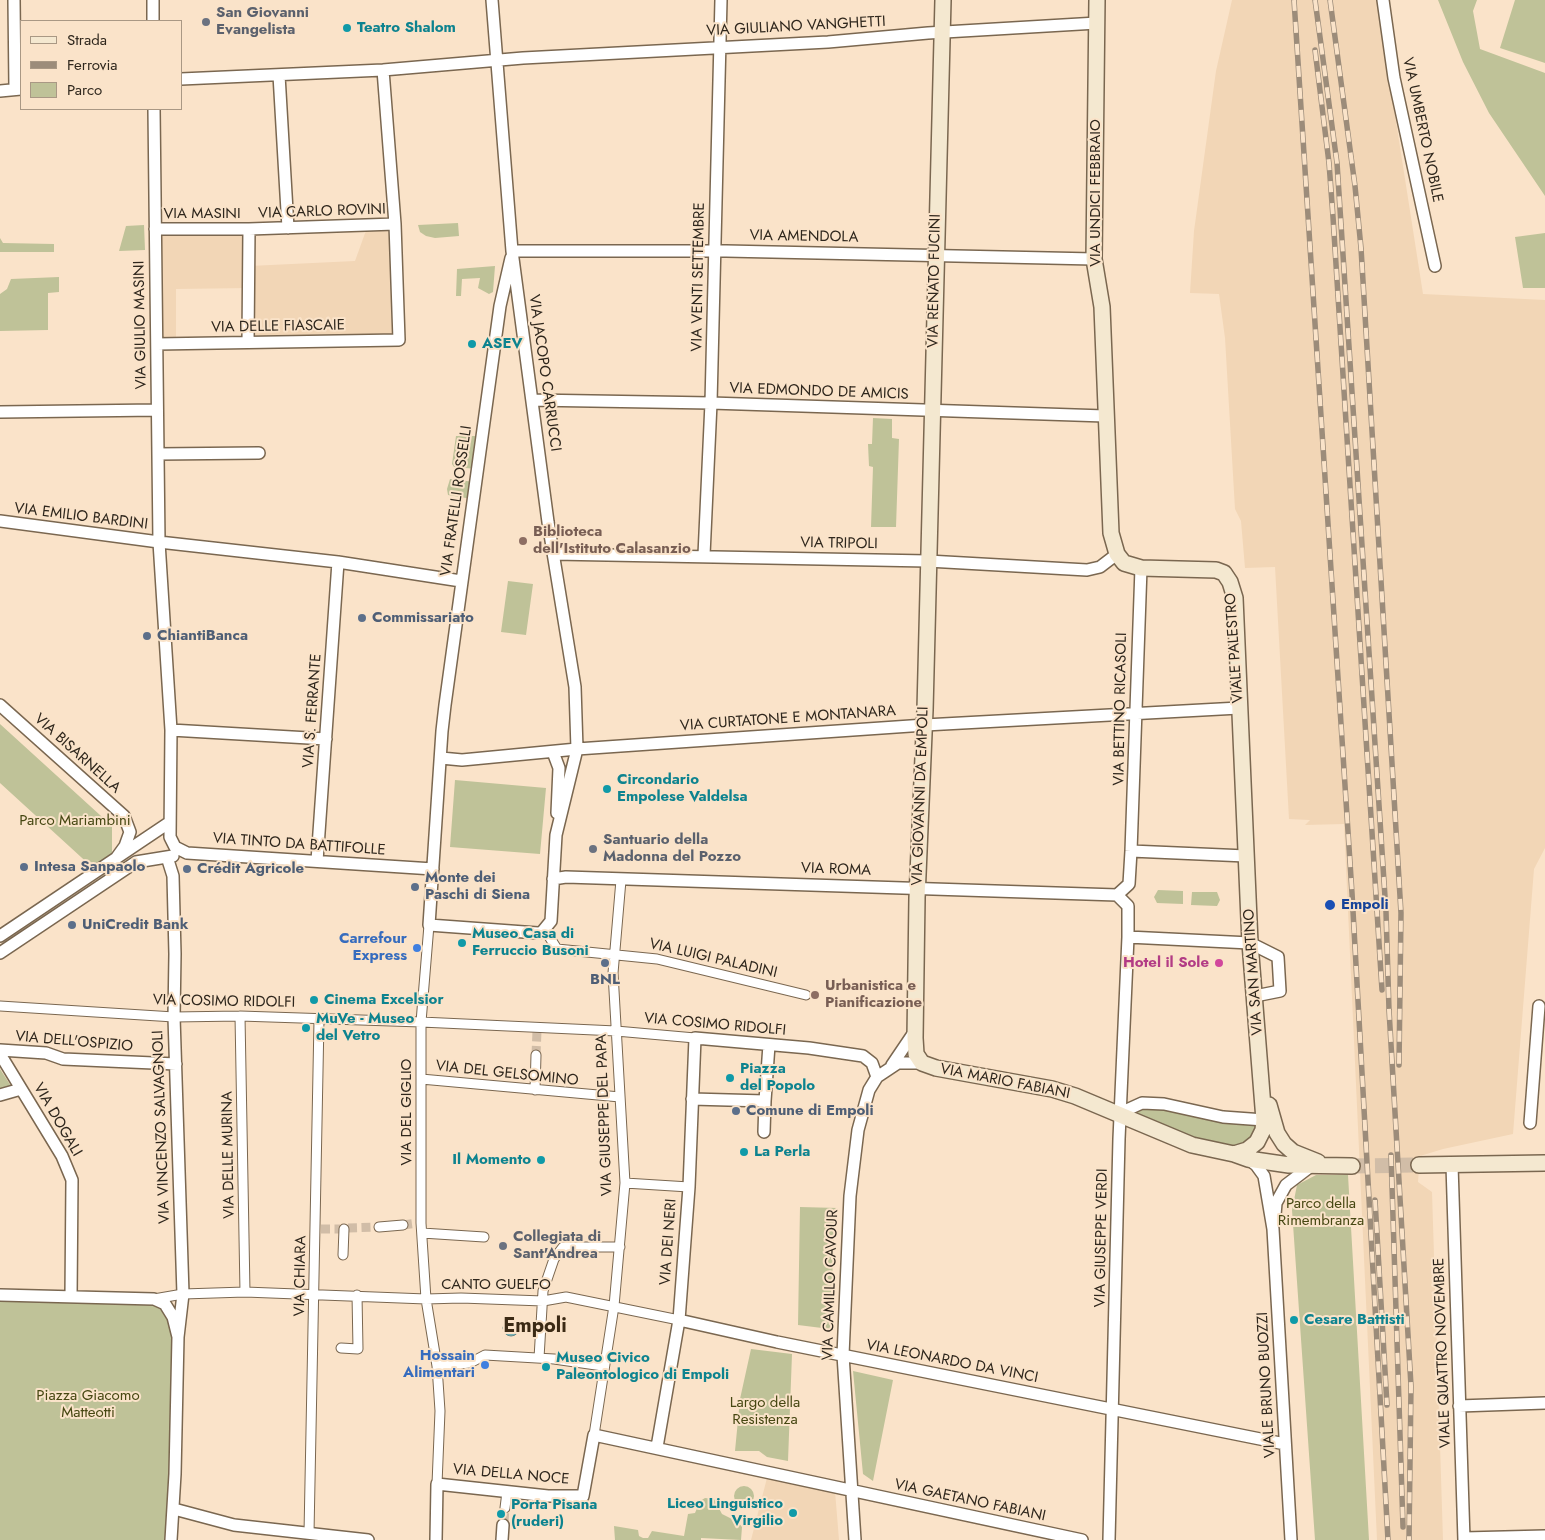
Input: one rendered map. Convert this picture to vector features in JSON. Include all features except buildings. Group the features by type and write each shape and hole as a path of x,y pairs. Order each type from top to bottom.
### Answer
{"main road":[{"name":"VIA RENATO FUCINI","path":"928,561 943,0"},
{"name":"VIA UNDICI FEBBRAIO","path":"1097,0 1094,260 1102,307 1105,416"},
{"path":"1105,416 1111,533 1118,554"},
{"name":"VIALE PALESTRO","path":"1118,554 1124,563 1141,568 1208,569 1224,573 1230,582 1235,598 1246,856"},
{"name":"VIA GIOVANNI DA EMPOLI","path":"922,1063 916,1054 915,1031 928,561"},
{"name":"VIA SAN MARTINO","path":"1246,856 1250,943 1263,1089"},
{"name":"VIA MARIO FABIANI","path":"922,1063 936,1068 1052,1089 1076,1096 1192,1145 1289,1166 1330,1164"},
{"path":"1236,1155 1247,1150 1257,1142 1263,1130 1263,1089"},
{"path":"1263,1089 1277,1133 1284,1144 1293,1152 1306,1159 1352,1166"},
{"path":"1419,1165 1545,1163"}],"street":[{"path":"0,91 18,89 14,0"},
{"path":"153,0 153,20"},
{"name":"VIA JACOPO CARRUCCI","path":"492,0 512,251 554,554 575,687 577,749 556,835"},
{"name":"VIA VENTI SETTEMBRE","path":"704,555 711,403 721,0"},
{"name":"VIA UMBERTO NOBILE","path":"1383,0 1394,78 1435,266"},
{"name":"VIA GIULIANO VANGHETTI","path":"182,79 383,70 496,60 828,42 942,32 1097,23"},
{"path":"383,70 395,224"},
{"path":"278,75 288,228"},
{"name":"VIA GIULIO MASINI","path":"154,110 159,542 171,730"},
{"name":"VIA CARLO ROVINI","path":"249,229 395,224"},
{"name":"VIA DELLE FIASCAIE","path":"157,344 399,340 395,224"},
{"name":"VIA MASINI","path":"156,229 249,229"},
{"path":"248,342 249,229"},
{"name":"VIA AMENDOLA","path":"512,251 714,250 936,254 1094,260"},
{"name":"VIA FRATELLI ROSSELLI","path":"429,925 441,758 461,581 500,306 512,251"},
{"name":"VIA EDMONDO DE AMICIS","path":"532,400 711,403 932,412 1105,416"},
{"path":"0,412 157,410"},
{"path":"158,454 259,453"},
{"name":"VIA EMILIO BARDINI","path":"0,521 159,542 338,562 461,581"},
{"name":"VIA TRIPOLI","path":"554,554 704,555 928,561 1087,570 1100,567 1118,554"},
{"name":"VIA S. FERRANTE","path":"317,861 338,562"},
{"name":"VIA BETTINO RICASOLI","path":"1117,895 1129,884 1132,850 1138,713 1141,568"},
{"name":"VIA BISARNELLA","path":"0,705 124,816 130,832 125,846 117,857"},
{"name":"VIA CURTATONE E MONTANARA","path":"441,758 462,760 577,749 924,725 1240,708"},
{"path":"187,853 176,846 170,837 171,730 326,739"},
{"path":"429,925 538,933 545,930 550,921 556,835 559,768 553,752"},
{"path":"0,936 170,822"},
{"path":"1132,850 1246,856"},
{"name":"VIA TINTO DA BATTIFOLLE","path":"0,953 136,862 187,853 433,869"},
{"name":"VIA VINCENZO SALVAGNOLI","path":"167,857 173,876 174,1017 183,1294 178,1336"},
{"name":"VIA ROMA","path":"553,880 566,877 1117,895"},
{"name":"VIA GIUSEPPE DEL PAPA","path":"582,1496 594,1435 603,1366 614,1306 625,1183 613,954 621,880"},
{"name":"VIA GIUSEPPE VERDI","path":"1109,1540 1120,1114 1128,937 1128,906 1117,895"},
{"name":"VIA DEL GIGLIO","path":"429,925 421,1022 419,1223 422,1233 426,1299 437,1366 440,1411 436,1484"},
{"name":"VIA LUIGI PALADINI","path":"545,930 557,949 657,959 806,995"},
{"path":"1128,937 1250,943 1278,957 1280,991 1254,996"},
{"name":"VIA COSIMO RIDOLFI","path":"0,1006 174,1017 240,1016 616,1031 809,1048 863,1056 872,1064 877,1077"},
{"path":"1530,1123 1540,1051 1539,1006"},
{"name":"VIA DELLE MURINA","path":"240,1016 245,1292"},
{"name":"VIA CHIARA","path":"310,1537 314,1295 318,1229 319,1020"},
{"path":"889,1068 915,1031"},
{"name":"VIA DEI NERI","path":"657,1447 678,1320 689,1187 695,1038"},
{"path":"764,1132 769,1045"},
{"name":"VIA DELL'OSPIZIO","path":"0,1052 46,1053 63,1059 176,1064"},
{"name":"VIA DOGALI","path":"0,1052 62,1156 72,1180 71,1296"},
{"path":"535,1090 536,1055"},
{"name":"VIA MARIO FABIANI","path":"889,1068 898,1062 922,1063"},
{"name":"VIA CAMILLO CAVOUR","path":"855,1540 843,1355 850,1196 858,1130 869,1090 877,1077 889,1068"},
{"name":"VIA DEL GELSOMINO","path":"421,1080 620,1097"},
{"path":"0,1095 21,1089"},
{"path":"692,1099 766,1101"},
{"path":"1120,1114 1142,1103 1164,1104 1222,1117 1264,1120"},
{"name":"VIALE BRUNO BUOZZI","path":"1236,1155 1256,1165 1264,1176 1273,1229 1291,1540"},
{"name":"VIALE QUATTRO NOVEMBRE","path":"1452,1164 1464,1539"},
{"name":"VIALE BRUNO BUOZZI","path":"1273,1229 1276,1203 1286,1185 1311,1166"},
{"path":"625,1183 689,1187"},
{"path":"380,1227 403,1225"},
{"path":"342,1255 344,1229"},
{"path":"422,1233 484,1237"},
{"path":"539,1358 543,1292 554,1259 563,1247 620,1247"},
{"name":"CANTO GUELFO","path":"154,1299 183,1294 245,1292 426,1299 461,1298 543,1301 566,1297"},
{"path":"0,1295 154,1299 165,1304 173,1317 178,1336 174,1509 171,1540"},
{"path":"342,1348 358,1349 357,1295"},
{"name":"VIA LEONARDO DA VINCI","path":"566,1297 1285,1444"},
{"path":"437,1366 470,1363 485,1355 554,1359 603,1366"},
{"path":"1460,1406 1545,1403"},
{"name":"VIA GAETANO FABIANI","path":"594,1435 657,1447 1082,1540"},
{"path":"436,1484 436,1540"},
{"name":"VIA DELLA NOCE","path":"436,1484 548,1496 582,1496"},
{"path":"505,1508 507,1492"},
{"path":"174,1509 234,1525 263,1528 310,1537 368,1540"},
{"name":"VIA CAMILLO CAVOUR","path":"854,1513 859,1540"},
{"path":"502,1540 504,1523"},
{"path":"263,1528 264,1540"},
{"path":"1464,1539 1545,1536"}],"shaded area":[{"path":"1232,0 1377,0 1423,294 1545,300 1545,848 1534,869 1513,1134 1443,1149 1420,1156 1418,1182 1432,1192 1443,1540 1377,1540 1344,824 1305,825 1310,820 1289,819 1275,567 1245,568 1241,521 1235,509 1225,338 1219,294 1190,293 1194,231 1216,71"},
{"path":"395,224 399,340 248,342 249,288 176,289 176,343 157,344 155,229 249,229 250,266 355,261 368,225"},
{"path":"767,1478 835,1491 839,1540 751,1540"}],"green space":[{"path":"1438,0 1477,0 1473,11 1480,49 1545,73 1545,196 1489,113 1463,62"},
{"path":"1515,0 1545,0 1545,63 1500,48"},
{"path":"458,223 459,236 435,238 420,232 418,225"},
{"path":"144,225 145,250 119,251 126,226"},
{"path":"1545,233 1545,288 1523,288 1515,237"},
{"path":"0,238 3,243 54,244 54,252 0,252"},
{"path":"495,266 493,292 489,294 478,288 480,278 462,279 461,296 456,296 457,269"},
{"path":"59,277 59,292 48,293 48,330 0,331 0,294 7,289 11,279"},
{"path":"873,418 892,419 892,438 899,439 896,527 871,527 873,467 869,466 868,444 872,444"},
{"path":"456,436 481,436 477,469 454,467 452,464"},
{"path":"450,479 475,482 472,499 448,495 447,489"},
{"path":"508,581 533,584 526,635 501,632"},
{"name":"Parco Mariambini","path":"0,724 112,826 112,855 93,868 0,783"},
{"path":"455,780 546,788 540,854 450,847"},
{"path":"1158,890 1183,891 1183,904 1157,903 1154,897"},
{"path":"1192,892 1217,892 1220,900 1217,906 1191,905"},
{"path":"0,1069 11,1086 0,1089"},
{"path":"1142,1103 1264,1120 1247,1150 1146,1127 1129,1108"},
{"name":"Parco della Rimembranza","path":"1316,1175 1348,1175 1369,1540 1315,1540 1292,1210 1297,1185"},
{"path":"800,1207 838,1208 835,1210 830,1329 798,1325"},
{"name":"Piazza Giacomo Matteotti","path":"0,1295 154,1299 173,1317 171,1540 0,1540"},
{"name":"Largo della Resistenza","path":"751,1349 792,1354 788,1461 767,1457 759,1451 735,1451 740,1399"},
{"path":"853,1371 893,1380 873,1481 863,1474"},
{"path":"744,1486 751,1489 754,1496 751,1503 744,1506 737,1503 734,1496 737,1489"},
{"path":"705,1498 714,1499 722,1514 738,1522 742,1527 741,1540 701,1538 701,1540 615,1540 614,1526 638,1530 639,1536 643,1538 648,1538 652,1531 684,1536 688,1514 695,1513 700,1501"}],"water":[{"path":"511,1320 517,1322 519,1328 517,1334 511,1336 505,1334 503,1328 505,1322"}],"tunnel":[{"path":"536,1055 537,1031"},
{"path":"1352,1166 1419,1165"},
{"path":"403,1225 418,1223"},
{"path":"348,1228 379,1227"},
{"path":"321,1229 340,1229"},
{"path":"504,1522 505,1508"}],"railway":[{"path":"1294,0 1352,893 1388,1540"},
{"path":"1315,0 1337,163 1386,912 1389,1010 1411,1386 1409,1540"},
{"path":"1330,0 1355,186 1361,248 1401,913 1399,1065"},
{"path":"1315,50 1329,163 1333,217 1382,990"},
{"path":"1391,1155 1403,1527"},
{"path":"1375,1200 1387,1405"}],"place":[{"name":"San Giovanni Evangelista","path":"206,22"},
{"name":"Teatro Shalom","path":"347,28"},
{"name":"ASEV","path":"472,344"},
{"name":"Biblioteca dell'Istituto Calasanzio","path":"523,541"},
{"name":"Commissariato","path":"362,618"},
{"name":"ChiantiBanca","path":"147,636"},
{"name":"Circondario Empolese Valdelsa","path":"607,789"},
{"name":"Santuario della Madonna del Pozzo","path":"593,849"},
{"name":"Intesa Sanpaolo","path":"24,867"},
{"name":"Crédit Agricole","path":"187,869"},
{"name":"Monte dei Paschi di Siena","path":"415,887"},
{"name":"Empoli","path":"1330,905"},
{"name":"UniCredit Bank","path":"72,925"},
{"name":"Museo Casa di Ferruccio Busoni","path":"462,943"},
{"name":"Carrefour Express","path":"417,948"},
{"name":"BNL","path":"605,963"},
{"name":"Hotel il Sole","path":"1219,963"},
{"name":"Urbanistica e Pianificazione","path":"815,995"},
{"name":"Cinema Excelsior","path":"314,1000"},
{"name":"MuVe - Museo del Vetro","path":"306,1028"},
{"name":"Piazza del Popolo","path":"730,1078"},
{"name":"Comune di Empoli","path":"736,1111"},
{"name":"La Perla","path":"744,1152"},
{"name":"Il Momento","path":"541,1160"},
{"name":"Collegiata di Sant'Andrea","path":"503,1246"},
{"name":"Cesare Battisti","path":"1294,1320"},
{"name":"Hossain Alimentari","path":"485,1365"},
{"name":"Museo Civico Paleontologico di Empoli","path":"546,1367"},
{"name":"Liceo Linguistico Virgilio","path":"793,1513"},
{"name":"Porta Pisana (ruderi)","path":"501,1514"}],"district":[{"name":"Empoli","path":"535,1327"}]}
